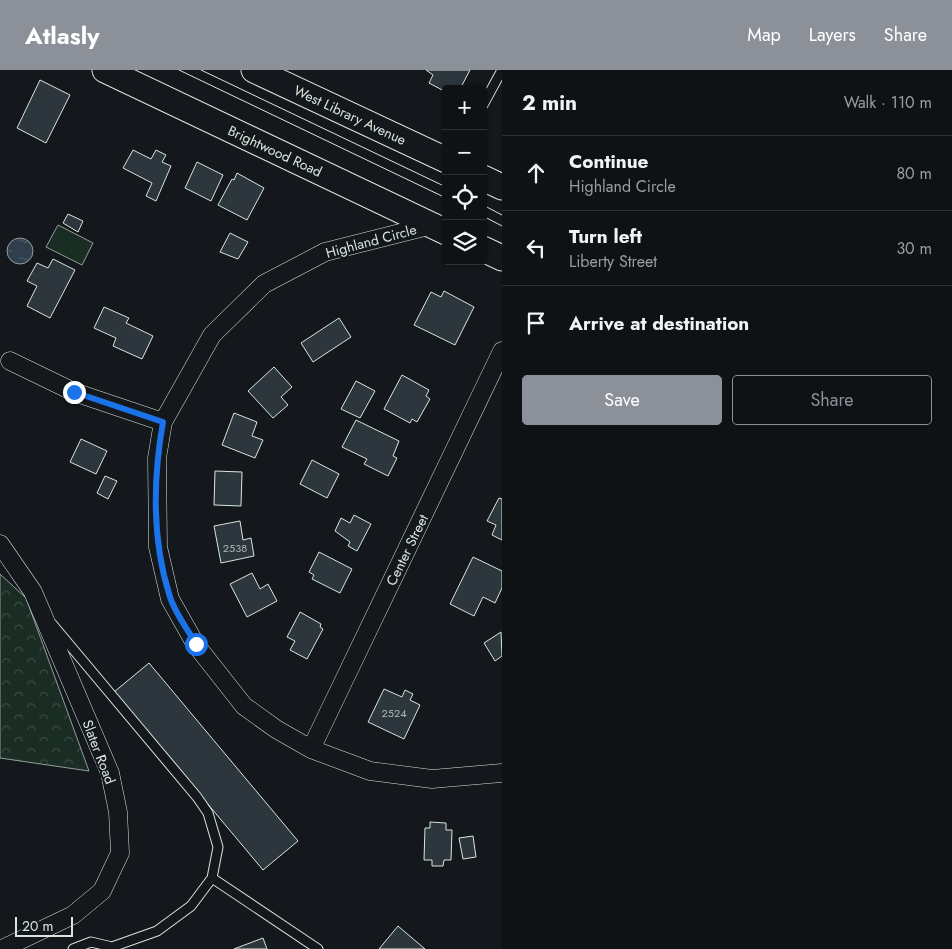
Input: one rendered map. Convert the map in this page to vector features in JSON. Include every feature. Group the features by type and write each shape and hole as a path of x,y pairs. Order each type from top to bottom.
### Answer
{"street":[{"name":"Brightwood Road","path":"105,70 439,228"},
{"name":"West Library Avenue","path":"254,70 442,158"},
{"path":"487,180 502,186"},
{"name":"Highland Circle","path":"439,228 325,252 264,284 212,336 163,422 157,458 158,547 170,599 196,644 244,706 276,729 311,749 370,771 432,779 502,772"},
{"path":"487,251 502,258"},
{"name":"Center Street","path":"311,749 502,351"},
{"path":"10,361 74,392 163,422"},
{"name":"Slater Road","path":"0,544 32,592 40,608 110,773 118,812 120,853 102,892 73,915 2,949"}],"lane":[{"path":"487,98 502,70"},
{"path":"40,608 197,797 208,813 218,847 212,878 192,906 157,931 112,947 91,942 74,949"},
{"path":"212,878 318,949"}],"green space":[{"path":"58,225 93,243 82,265 46,247"},
{"path":"0,574 26,598 89,771 0,758"}],"water":[{"path":"20,238 29,242 33,251 29,260 20,264 11,260 7,251 11,242"}],"building":[{"path":"426,70 470,70 462,85 442,85 442,90 429,83 433,75"},
{"path":"40,80 70,95 46,143 17,128"},
{"path":"133,150 151,159 156,150 166,155 162,162 171,166 156,201 146,196 152,183 123,168"},
{"path":"197,162 223,175 211,201 185,188"},
{"path":"237,173 264,188 247,220 218,205"},
{"path":"68,214 83,221 78,232 63,223"},
{"path":"230,233 248,242 238,259 220,252"},
{"path":"53,259 75,270 50,318 27,306 37,286 27,281 37,263 48,268"},
{"path":"444,291 474,307 455,345 414,325 431,292 441,297"},
{"path":"104,307 129,318 126,323 153,336 142,359 113,346 116,338 94,328"},
{"path":"339,318 351,337 313,362 301,343"},
{"path":"274,367 292,387 281,397 288,405 273,418 248,391"},
{"path":"402,375 429,390 426,396 430,399 417,422 412,419 410,423 384,409"},
{"path":"356,381 375,391 360,418 341,409"},
{"path":"234,413 257,422 252,436 263,440 255,458 222,445"},
{"path":"356,420 399,441 393,456 397,458 388,476 364,464 367,459 342,447"},
{"path":"81,439 107,451 96,474 70,462"},
{"path":"312,460 339,474 327,498 300,484"},
{"path":"215,471 242,472 241,506 214,505"},
{"path":"105,476 117,481 108,499 97,493"},
{"path":"499,498 502,499 502,540 492,535 496,525 487,521"},
{"path":"354,515 371,524 357,551 348,546 350,542 335,531 341,518 350,523"},
{"path":"240,521 243,540 251,538 254,556 221,563 214,526"},
{"path":"319,552 352,569 340,593 312,579 314,575 309,572"},
{"path":"473,557 502,571 502,588 495,603 483,597 474,616 450,604"},
{"path":"252,573 260,589 268,584 277,601 247,617 230,584"},
{"path":"300,612 321,624 320,627 323,629 307,659 290,650 295,641 287,637"},
{"path":"501,632 502,656 495,661 484,643"},
{"path":"149,663 298,841 263,870 114,692"},
{"path":"384,689 402,697 405,690 413,694 410,700 420,705 404,739 368,722"},
{"path":"430,822 446,823 446,830 452,830 451,860 444,860 443,866 432,866 432,860 424,860 425,828 430,828"},
{"path":"473,836 476,857 463,859 459,838"},
{"path":"398,926 425,949 379,949"},
{"path":"263,938 267,949 234,949"}],"tram line":[{"path":"179,70 442,196"},
{"path":"201,70 442,185"},
{"path":"487,207 502,215"},
{"path":"487,218 502,226"}],"route":[{"path":"74,392 163,422 157,458 158,547 170,599 196,644"}]}
